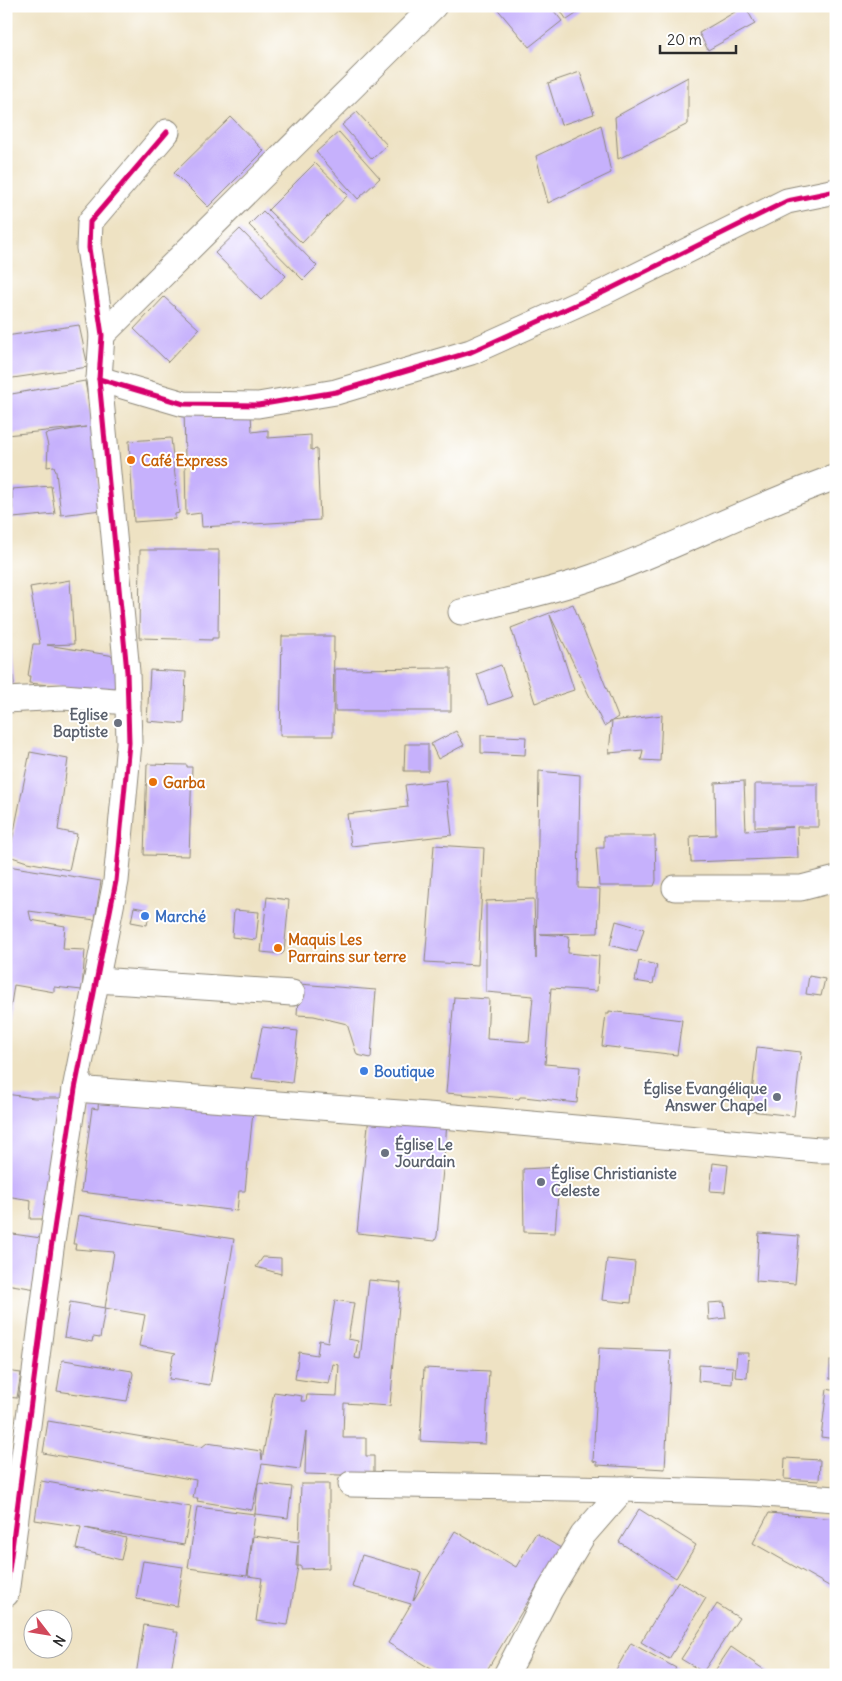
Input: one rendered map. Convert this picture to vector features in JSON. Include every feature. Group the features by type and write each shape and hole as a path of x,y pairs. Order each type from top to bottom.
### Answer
{"street":[{"path":"102,335 434,6"},
{"path":"6,1594 51,1249 75,1089 116,881 129,743 127,672 109,465 99,380 102,335 88,248 90,222 166,132"},
{"path":"99,380 184,404 258,405 336,392 472,352 604,292 787,201 836,191"},
{"path":"461,612 592,577 701,534 797,491 836,477"},
{"path":"6,700 63,697 128,702"},
{"path":"675,888 801,888 836,879"},
{"path":"97,980 292,992"},
{"path":"75,1089 454,1117 818,1150 836,1150"},
{"path":"352,1484 751,1492 836,1499"},
{"path":"506,1675 550,1590 583,1535 623,1489"}],"building":[{"path":"495,6 550,6 562,21 529,47"},
{"path":"557,6 579,6 582,10 567,20"},
{"path":"745,6 755,24 708,50 699,33"},
{"path":"580,72 594,114 561,125 548,83"},
{"path":"688,77 688,124 618,159 615,117"},
{"path":"357,112 387,145 372,159 342,125"},
{"path":"231,117 264,151 208,207 174,173"},
{"path":"601,125 611,173 548,203 536,156"},
{"path":"339,132 380,178 358,199 316,152"},
{"path":"315,163 348,195 302,243 268,210"},
{"path":"263,211 317,266 303,280 249,225"},
{"path":"240,229 286,276 261,300 215,253"},
{"path":"164,297 199,329 168,362 134,329"},
{"path":"79,325 88,367 6,379 6,336"},
{"path":"85,381 93,427 101,510 61,515 56,472 54,466 47,467 48,446 45,434 86,427 6,435 6,395"},
{"path":"184,404 206,411 205,417 251,414 252,432 268,430 268,438 311,435 311,450 317,449 320,520 202,527 201,513 186,515"},
{"path":"171,438 179,513 175,514 175,519 134,522 129,441"},
{"path":"51,486 55,514 13,518 12,489"},
{"path":"140,550 219,550 218,638 212,638 212,640 139,638"},
{"path":"70,580 74,644 47,645 121,657 117,692 29,683 30,676 28,676 33,644 40,644 30,587"},
{"path":"573,604 618,717 604,726 550,615 574,690 535,703 511,628"},
{"path":"6,630 8,630 14,685 6,685"},
{"path":"282,636 334,636 333,736 280,736"},
{"path":"501,665 512,697 488,705 477,674"},
{"path":"451,668 451,711 335,711 335,669"},
{"path":"150,670 186,672 184,724 147,721"},
{"path":"662,715 660,761 641,760 643,750 609,753 612,721"},
{"path":"456,731 464,745 438,759 431,744"},
{"path":"481,735 526,737 525,755 481,753"},
{"path":"405,744 428,744 428,771 404,771"},
{"path":"30,752 68,759 58,830 77,834 69,870 27,862 9,856"},
{"path":"147,764 187,765 187,767 192,767 189,856 144,855"},
{"path":"539,771 580,775 578,888 600,889 598,933 540,934 569,936 568,953 599,956 597,991 551,988 545,1064 580,1067 577,1103 524,1097 519,1099 446,1093 454,997 489,999 487,1039 529,1042 533,996 486,992 486,901 534,899 536,959"},
{"path":"446,780 452,835 351,846 347,814 408,807 405,785"},
{"path":"744,781 746,831 793,827 755,827 755,784 818,784 818,827 797,827 798,858 691,862 690,836 716,835 715,783"},
{"path":"604,836 655,836 656,881 654,886 599,886 596,848 604,848"},
{"path":"434,845 484,848 478,965 425,962"},
{"path":"8,866 101,881 95,920 29,911 31,920 65,926 63,949 85,950 82,990 54,987 54,992 14,985 7,1030 6,878"},
{"path":"267,897 289,900 284,952 282,954 261,952"},
{"path":"134,907 150,910 147,925 131,922"},
{"path":"234,910 259,912 256,940 232,937"},
{"path":"616,921 644,929 637,952 610,945"},
{"path":"639,961 657,965 653,984 635,981"},
{"path":"809,976 825,979 821,996 806,994"},
{"path":"299,984 376,990 371,1058 357,1055 347,1024 314,1016 297,1015"},
{"path":"609,1011 682,1020 677,1055 602,1046 606,1014 609,1014"},
{"path":"262,1027 298,1031 292,1083 252,1078"},
{"path":"757,1047 801,1052 794,1116 750,1111"},
{"path":"6,1094 34,1098 74,1098 46,1219 30,1219 31,1200 6,1196"},
{"path":"99,1096 253,1112 245,1191 239,1191 237,1211 81,1192 92,1108 98,1109"},
{"path":"369,1116 447,1124 435,1241 357,1233"},
{"path":"713,1163 728,1165 725,1192 710,1191"},
{"path":"560,1167 555,1233 524,1232 523,1169"},
{"path":"78,1215 234,1239 210,1385 169,1379 173,1355 176,1353 139,1346 145,1315 105,1308 114,1252 75,1249 76,1244 73,1244"},
{"path":"6,1233 41,1238 36,1289 6,1284"},
{"path":"759,1233 799,1236 795,1284 756,1281"},
{"path":"263,1257 281,1258 281,1274 256,1267"},
{"path":"607,1259 635,1262 631,1303 602,1300"},
{"path":"369,1280 401,1283 390,1406 344,1403 343,1438 366,1438 366,1456 374,1456 374,1476 305,1474 306,1432 300,1469 262,1464 252,1510 197,1501 198,1498 193,1498 196,1480 43,1453 48,1421 202,1447 207,1443 261,1451 262,1460 274,1392 302,1396 301,1401 306,1401 307,1395 337,1396 339,1365 333,1364 329,1384 295,1379 299,1352 317,1355 319,1340 328,1342 335,1300 354,1303 348,1339 358,1341 355,1358 360,1359"},
{"path":"70,1302 105,1308 100,1338 93,1337 92,1342 64,1337"},
{"path":"724,1302 726,1318 709,1320 708,1303"},
{"path":"599,1348 671,1351 665,1469 597,1465 597,1462 593,1461"},
{"path":"737,1353 749,1353 747,1378 735,1377"},
{"path":"62,1361 132,1371 127,1401 57,1391"},
{"path":"830,1361 836,1361 836,1379 830,1379"},
{"path":"699,1365 733,1367 732,1384 698,1381"},
{"path":"424,1368 489,1371 485,1444 420,1441"},
{"path":"6,1371 21,1373 17,1398 6,1397"},
{"path":"827,1389 836,1391 836,1439 821,1437"},
{"path":"6,1450 14,1452 9,1490 6,1490"},
{"path":"785,1458 820,1460 819,1481 784,1479"},
{"path":"41,1481 191,1507 184,1545 85,1528 126,1538 121,1560 76,1549 81,1527 35,1520"},
{"path":"258,1483 292,1487 288,1518 255,1514"},
{"path":"301,1484 329,1484 329,1568 301,1569 301,1566 298,1566 288,1625 256,1621 262,1578 248,1576 253,1536 299,1542","holes":["298,1544 298,1566 296,1566"]},
{"path":"197,1507 255,1514 247,1576 188,1568"},
{"path":"639,1509 696,1545 676,1578 619,1542"},
{"path":"769,1513 836,1519 836,1590 753,1543"},
{"path":"455,1531 516,1567 536,1533 564,1550 542,1585 539,1583 484,1675 441,1675 388,1643 411,1604 352,1587 362,1555 421,1572 413,1601"},
{"path":"143,1561 183,1567 177,1606 136,1599"},
{"path":"678,1581 706,1598 669,1659 641,1642"},
{"path":"717,1604 739,1618 703,1672 681,1659"},
{"path":"144,1625 178,1632 170,1675 136,1675"},
{"path":"631,1643 676,1668 672,1675 613,1675"},
{"path":"731,1647 772,1675 712,1675"}],"cycle path":[{"path":"6,1594 51,1249 75,1089 116,881 129,743 127,672 99,379 102,335 89,248 90,222 167,132"},
{"path":"99,379 184,404 258,405 336,392 471,352 604,292 787,201 836,191"}],"place":[{"name":"Café Express","path":"131,460"},
{"name":"Eglise Baptiste","path":"118,723"},
{"name":"Garba","path":"153,782"},
{"name":"Marché","path":"145,916"},
{"name":"Maquis Les Parrains sur terre","path":"278,948"},
{"name":"Boutique","path":"364,1071"},
{"name":"Église Evangélique Answer Chapel","path":"777,1097"},
{"name":"Église Le Jourdain","path":"385,1153"},
{"name":"Église Christianiste Celeste","path":"541,1182"}]}
